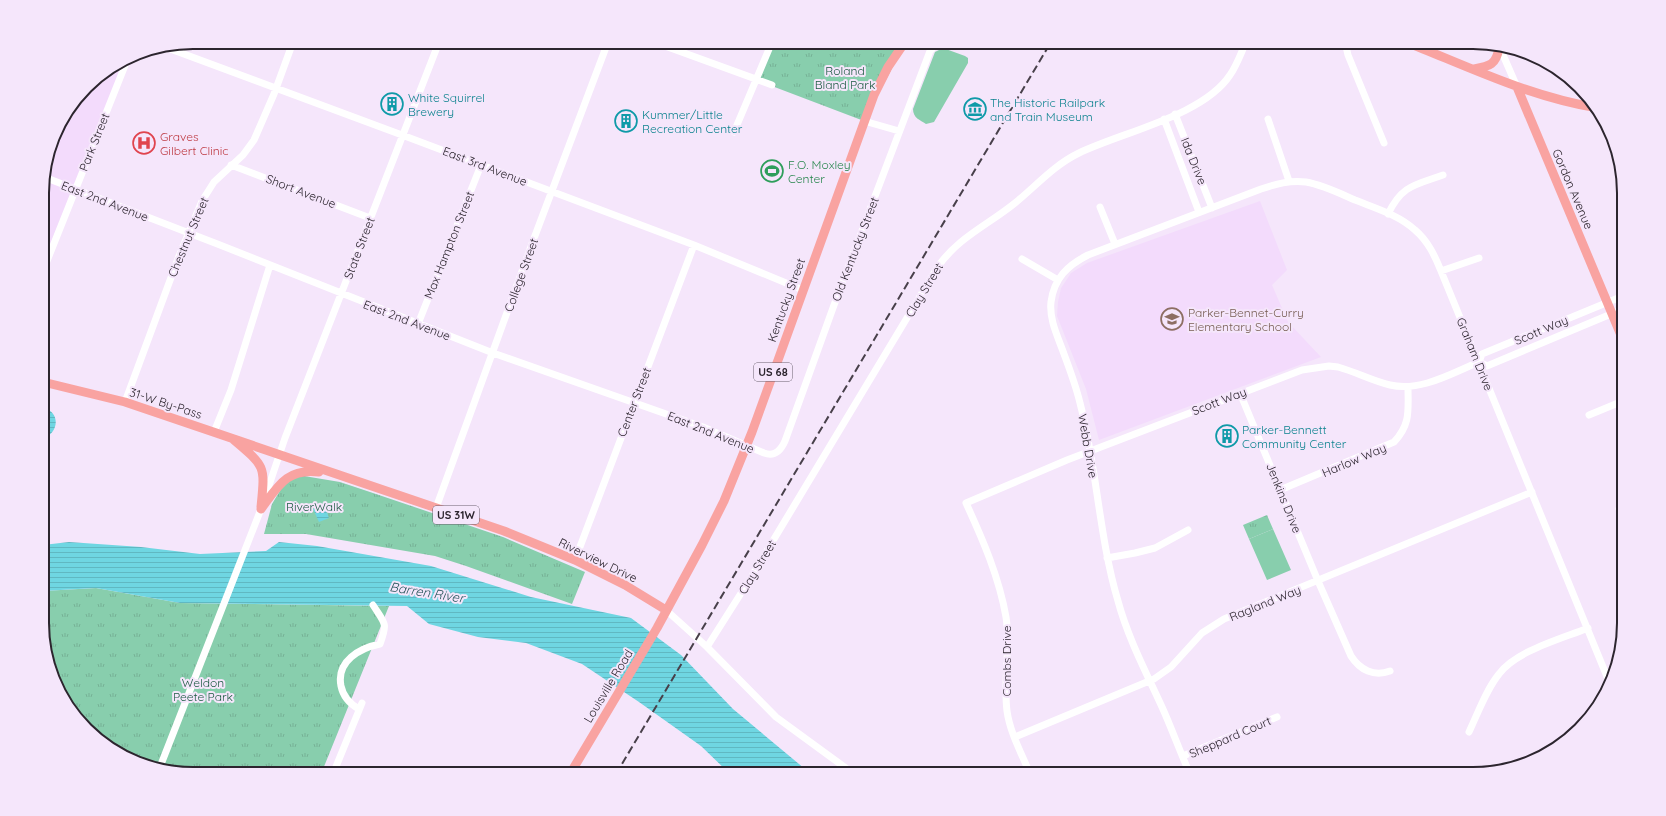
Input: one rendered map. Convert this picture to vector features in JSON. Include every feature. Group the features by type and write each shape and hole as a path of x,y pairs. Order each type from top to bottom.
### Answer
{"main road":[{"name":"Kentucky Street","path":"666,610 710,530 732,483 864,121 883,75 901,49"},
{"path":"1423,49 1517,87 1561,101 1588,106"},
{"path":"1474,70 1492,64 1499,52"},
{"name":"Gordon Avenue","path":"1517,87 1617,326"},
{"name":"31-W By-Pass","path":"49,383 125,402 280,454"},
{"path":"230,437 260,464 264,479 259,512"},
{"name":"Riverview Drive","path":"280,454 511,534 575,560 625,585 666,610"},
{"path":"259,512 282,481 291,475 301,471 336,474"},
{"name":"Louisville Road","path":"574,767 657,628 666,610"}],"street":[{"name":"Chestnut Street","path":"125,402 188,233 202,202 210,186 247,150 254,140 290,49"},
{"name":"State Street","path":"161,763 203,658 370,218 436,49"},
{"name":"College Street","path":"436,508 551,192 605,49"},
{"path":"673,49 772,86"},
{"path":"734,132 769,49"},
{"name":"Old Kentucky Street","path":"772,454 781,448 788,435 811,366 899,131 932,49"},
{"name":"Clay Street","path":"707,647 754,573 937,268 950,251 966,237 1015,203 1052,170 1068,158 1194,106 1220,86 1229,76 1242,49"},
{"path":"1347,49 1384,143"},
{"name":"East 3rd Avenue","path":"173,50 694,245 803,290"},
{"name":"Gordon Avenue","path":"1502,52 1517,87"},
{"name":"Park Street","path":"49,253 125,66"},
{"name":"Ida Drive","path":"1175,114 1212,208"},
{"name":"Ida Drive","path":"1164,119 1199,212"},
{"path":"1268,119 1289,182"},
{"path":"864,121 899,131"},
{"name":"Short Avenue","path":"231,165 370,218"},
{"name":"Max Hampton Street","path":"418,324 481,166"},
{"path":"1388,214 1395,200 1404,190 1413,185 1443,175"},
{"name":"East 2nd Avenue","path":"49,179 493,353 702,427 767,454 772,454"},
{"name":"Graham Drive","path":"1212,208 1273,185 1289,182 1306,182 1318,185 1388,214 1406,223 1423,238 1430,247 1441,271 1607,676"},
{"path":"1100,208 1115,244"},
{"name":"Webb Drive","path":"1187,767 1131,639 1122,614 1107,558 1089,451 1077,391 1052,317 1052,296 1058,280 1072,264 1088,255 1212,208"},
{"name":"Center Street","path":"575,560 694,245"},
{"path":"1441,271 1479,258"},
{"path":"1022,259 1058,280"},
{"path":"214,432 231,390 270,265"},
{"name":"Scott Way","path":"966,503 1089,451 1302,370 1329,366 1347,369 1390,385 1408,387 1427,383 1479,362 1482,354 1617,298"},
{"name":"Scott Way","path":"1479,362 1487,366 1617,312"},
{"path":"1537,331 1542,343"},
{"name":"Harlow Way","path":"1280,490 1394,442 1402,432 1407,422 1408,387"},
{"name":"Jenkins Drive","path":"1240,393 1318,582 1355,662 1369,672 1380,673 1390,671"},
{"path":"1589,415 1617,403"},
{"name":"Ragland Way","path":"1015,737 1150,681 1171,666 1195,639 1209,627 1224,619 1318,582 1532,492"},
{"name":"Combs Drive","path":"966,503 993,566 1006,617 1007,709 1015,737 1027,767"},
{"path":"1107,558 1155,548 1188,530"},
{"path":"336,767 361,706 353,705 343,693 339,677 343,665 351,657 367,647 380,644 386,628 384,621 373,604"},
{"name":"Riverview Drive","path":"666,610 707,647 776,717 844,767"},
{"path":"1469,732 1494,680 1505,667 1528,652 1588,628"},
{"name":"Sheppard Court","path":"1182,756 1277,717"}],"shaded area":[{"path":"124,67 49,257 49,183 54,155 60,138 73,113 91,91 113,73"},
{"name":"Parker-Bennet-Curry Elementary School","path":"1260,201 1287,270 1272,285 1288,322 1321,357 1099,440 1086,389 1057,316 1061,288 1071,273 1087,263"}],"green space":[{"name":"Roland Bland Park","path":"768,49 902,49 864,121 756,80"},
{"path":"941,49 946,49 965,56 968,58 968,63 934,122 926,124 914,115 913,109 935,52"},
{"name":"RiverWalk","path":"298,475 340,482 373,493 503,537 585,572 572,604 435,556 306,534 264,534 272,504 284,484"},
{"path":"1267,515 1273,529 1249,539 1243,525"},
{"path":"1273,529 1291,570 1267,580 1249,539"},
{"name":"Weldon Peete Park","path":"96,588 180,603 389,606 324,767 183,767 155,762 121,748 91,725 79,711 64,687 54,661 49,633 49,591"}],"water":[{"path":"49,410 53,413 56,423 49,435"},
{"path":"324,504 329,518 319,522 313,509"},
{"name":"Barren River","path":"69,542 141,547 200,554 266,551 279,542 317,546 431,566 531,597 631,618 681,655 733,709 803,767 723,767 701,746 582,664 526,643 478,637 429,624 407,606 180,603 96,588 49,591 49,544"}],"railway":[{"path":"620,767 1047,49"}],"place":[{"name":"White Squirrel Brewery","path":"392,104"},
{"name":"The Historic Railpark and Train Museum","path":"975,109"},
{"name":"Kummer/Little Recreation Center","path":"626,121"},
{"name":"Graves Gilbert Clinic","path":"144,143"},
{"name":"F.O. Moxley Center","path":"772,171"},
{"name":"Parker-Bennet-Curry Elementary School","path":"1172,319"},
{"name":"Parker-Bennett Community Center","path":"1227,436"}]}
